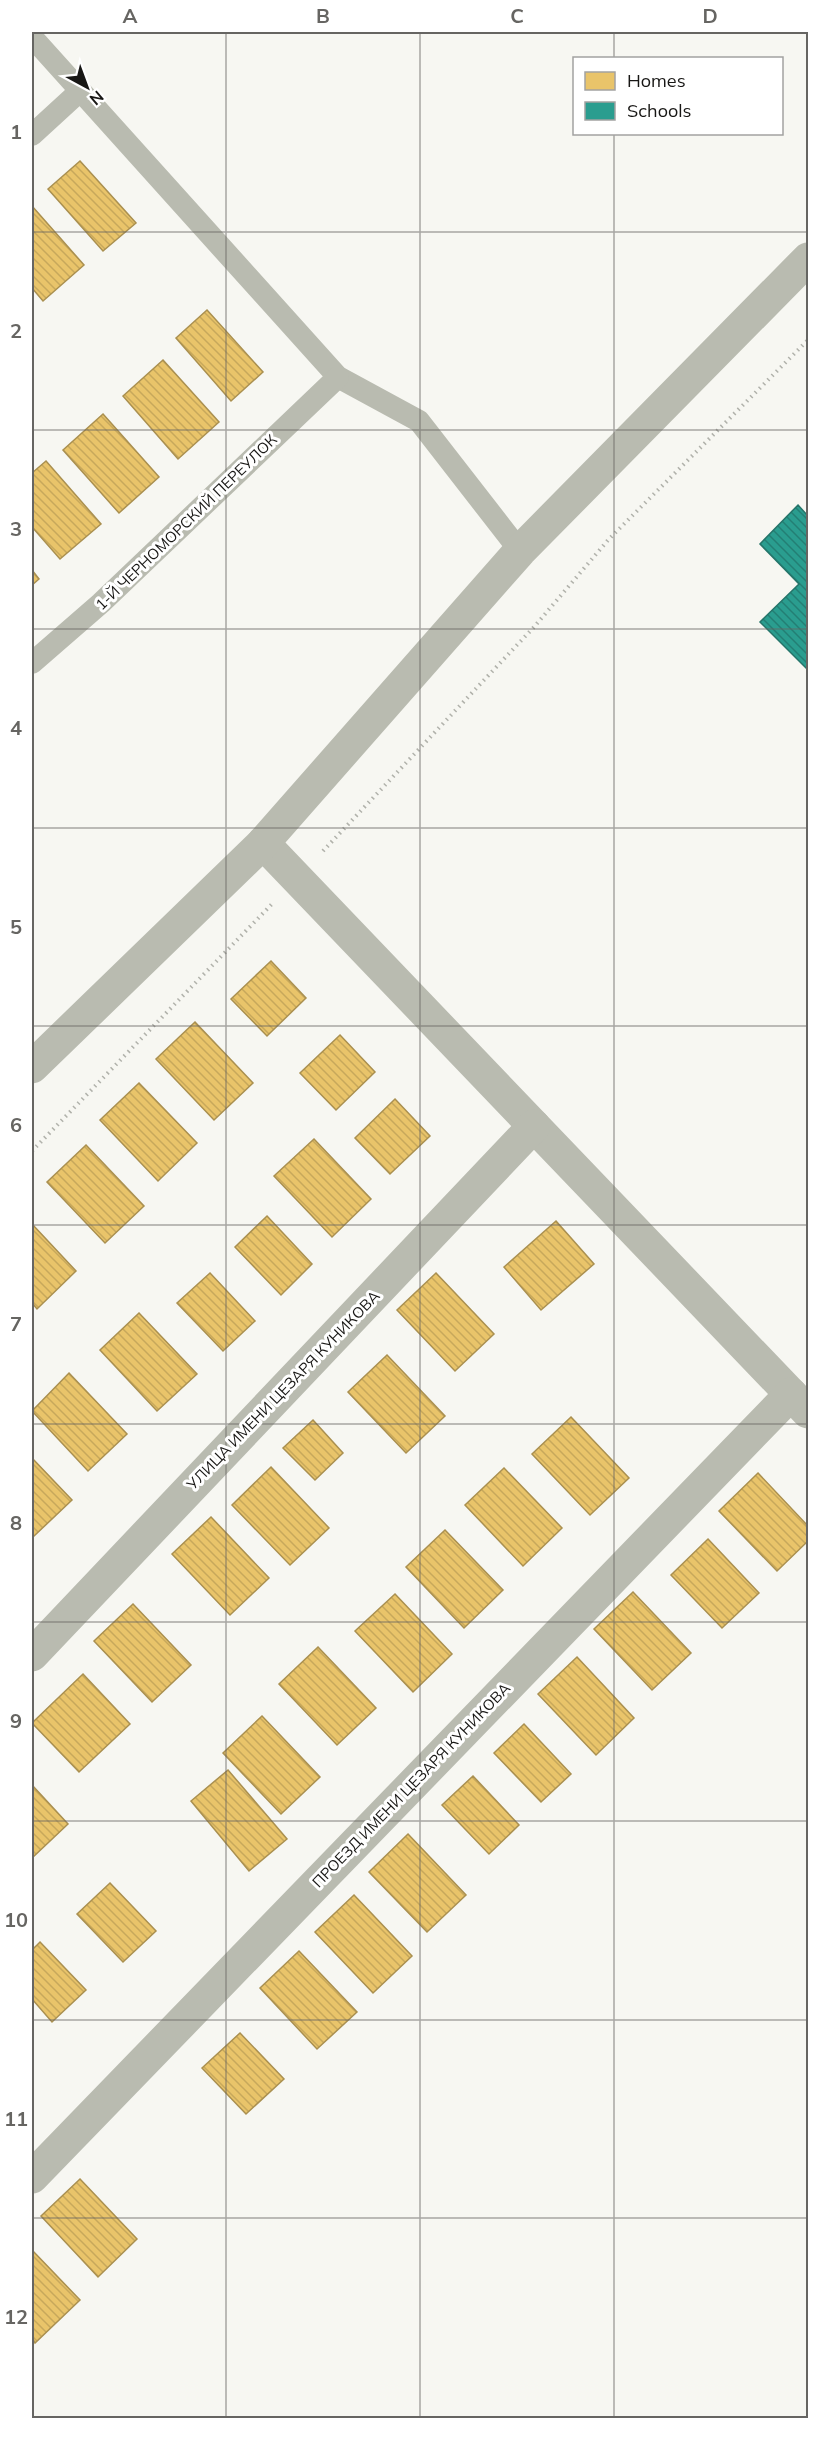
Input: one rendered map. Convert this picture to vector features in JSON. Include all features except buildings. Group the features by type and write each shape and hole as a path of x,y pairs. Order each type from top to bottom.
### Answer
{"street":[{"path":"32,1067 263,843 520,551 808,259"},
{"path":"263,843 800,1403"},
{"name":"УЛИЦА ИМЕНИ ЦЕЗАРЯ КУНИКОВА","path":"32,1655 534,1126"},
{"name":"ПРОЕЗД ИМЕНИ ЦЕЗАРЯ КУНИКОВА","path":"32,2177 800,1403"}],"lane":[{"path":"32,37 338,377 419,421 520,551"},
{"path":"32,135 81,91"},
{"name":"1-Й ЧЕРНОМОРСКИЙ ПЕРЕУЛОК","path":"32,663 101,603 338,377"}],"path":[{"path":"32,1150 297,879 534,627 609,539 808,340"}]}
